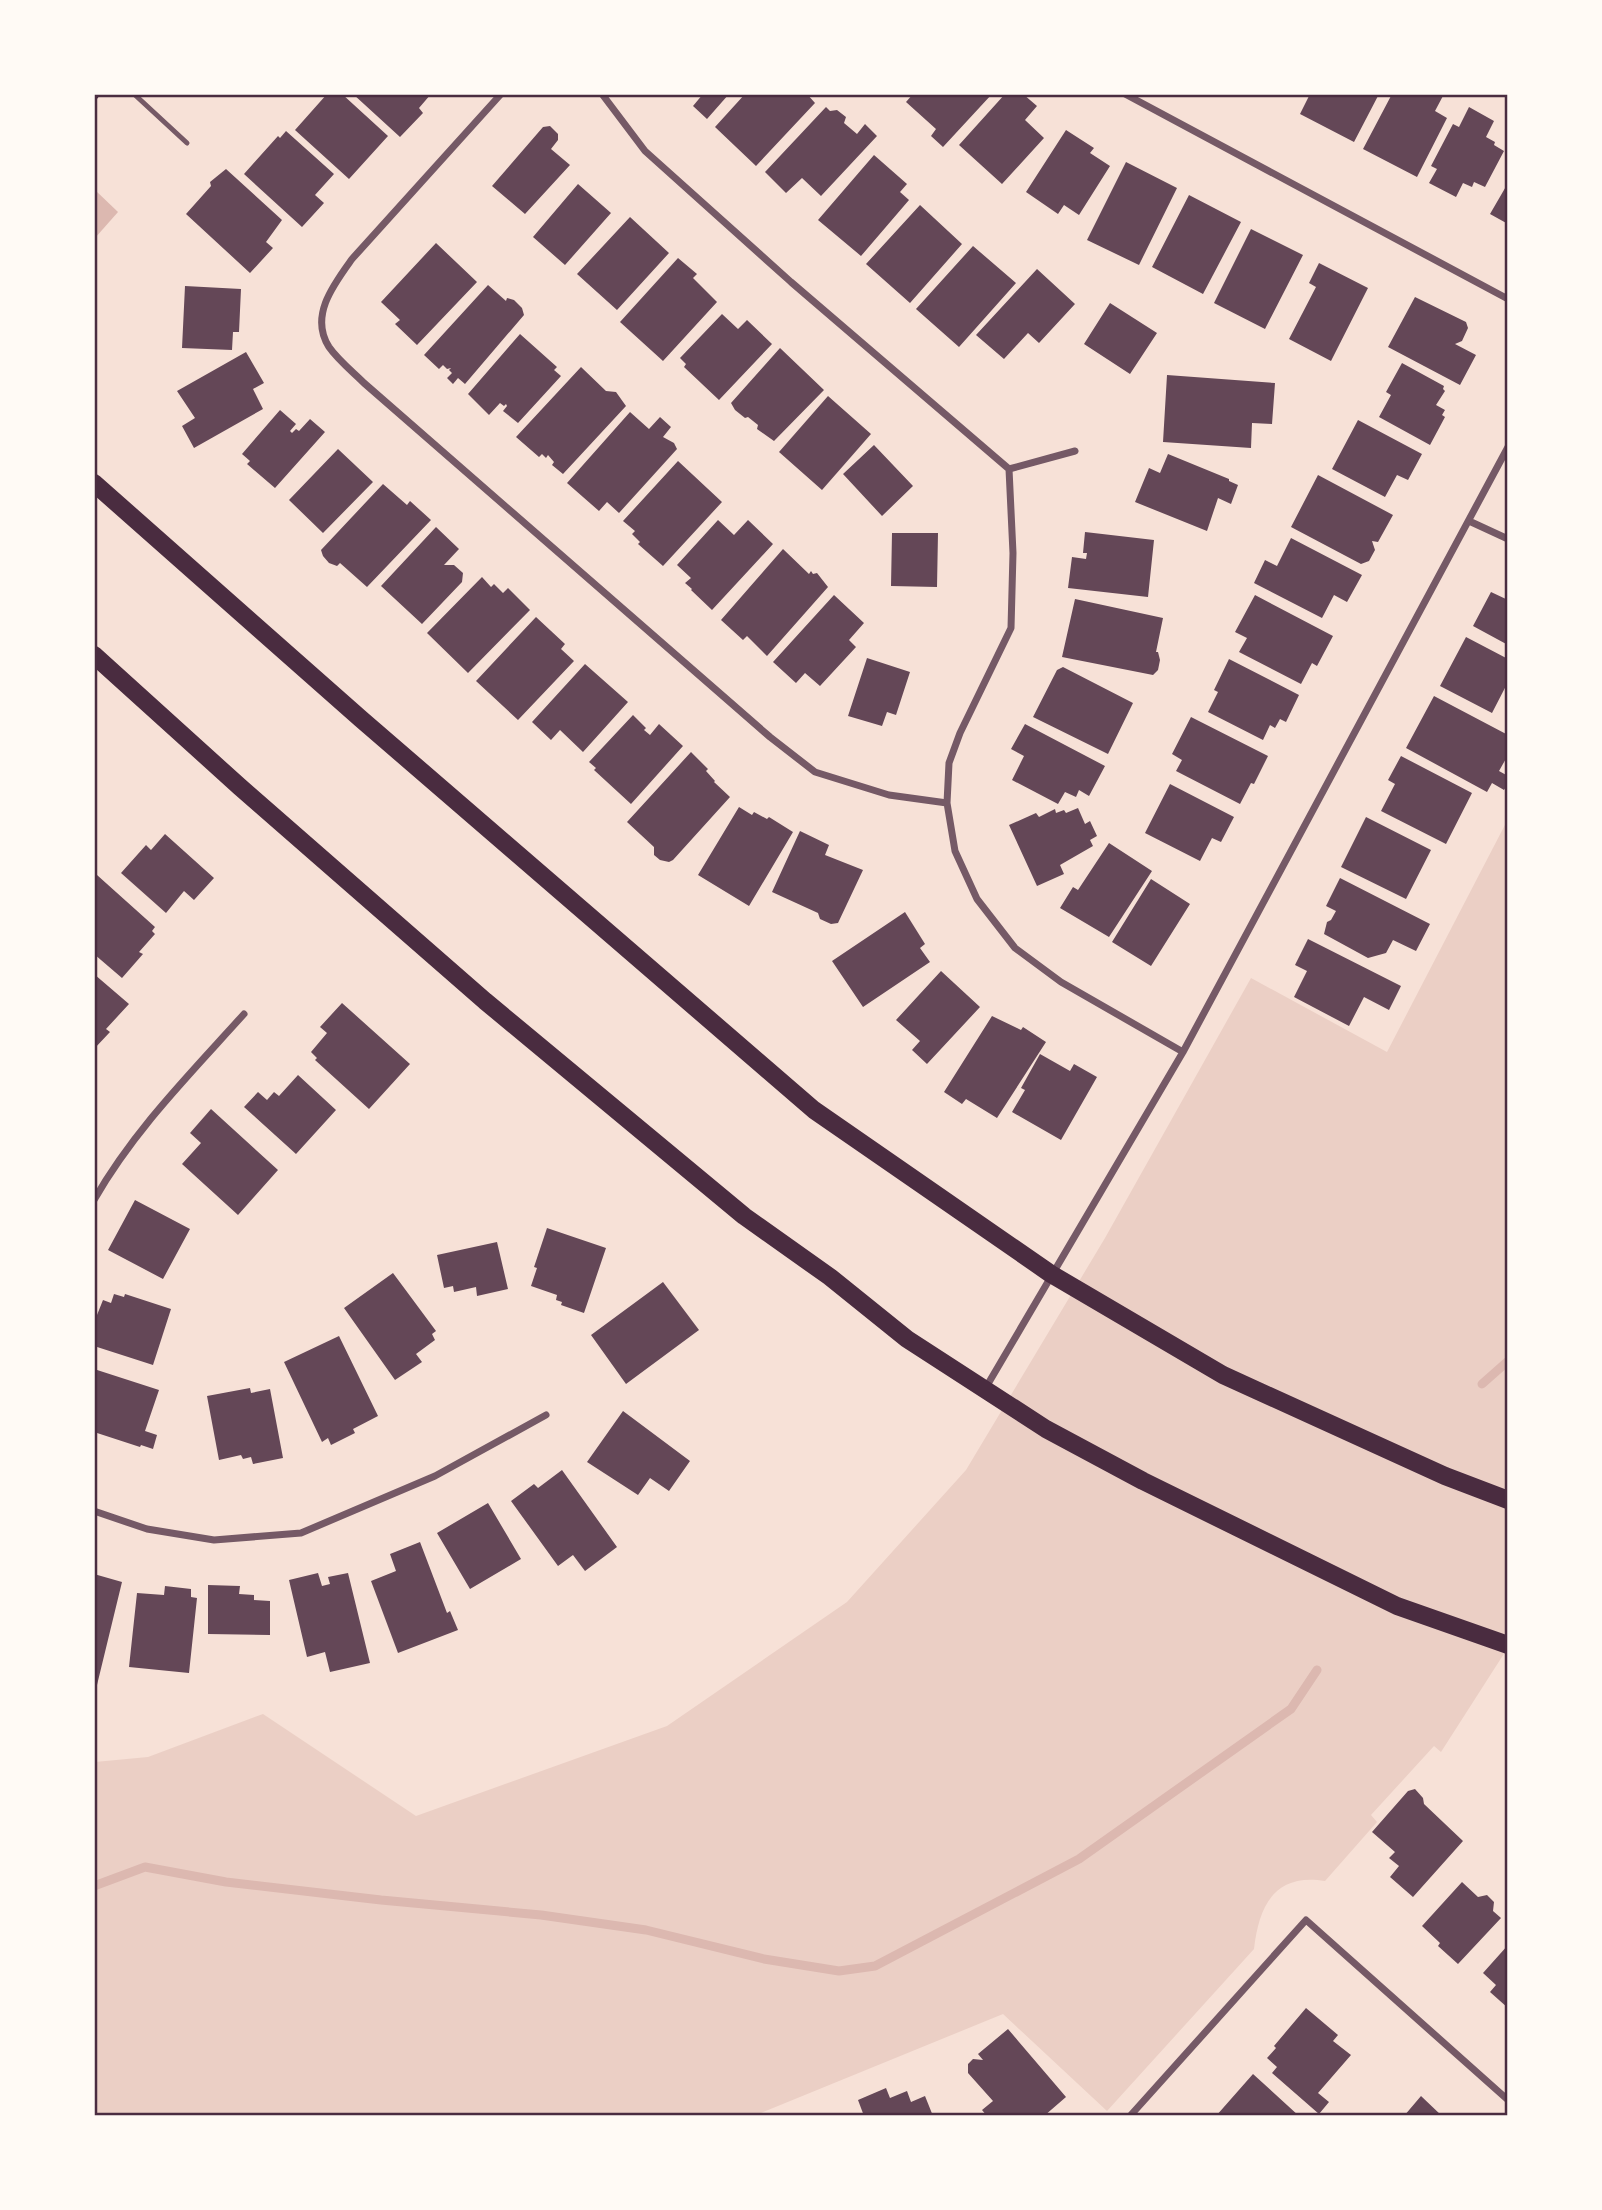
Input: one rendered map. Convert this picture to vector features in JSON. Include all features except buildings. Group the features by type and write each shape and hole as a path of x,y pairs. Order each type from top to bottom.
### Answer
{"main road":[{"path":"94,483 361,719 814,1110 1051,1274 1223,1375 1445,1476 1507,1500"},
{"path":"94,655 485,1001 744,1216 830,1277 907,1339 1070,1442 1143,1481 1397,1606 1507,1645"}],"street":[{"path":"501,94 352,259 330,288 320,324 329,347 364,383 770,737 815,772 889,795 947,803"},
{"path":"602,94 645,151 791,282 1009,469 1013,553 1011,628 948,763 947,803 955,851 977,899 1015,947 1060,982 1183,1052"},
{"path":"1125,94 1507,299"},
{"path":"985,1389 1183,1052 1507,447"},
{"path":"1009,469 1075,451"},
{"path":"1469,521 1507,539"},
{"path":"94,1200 147,1121 244,1014"},
{"path":"94,1511 147,1529 214,1540 301,1533 435,1476 546,1415"},
{"path":"1130,2116 1306,1920 1507,2100"}],"lane":[{"path":"134,94 187,143"}],"path":[{"path":"94,99 98,94"}],"shaded area":[{"path":"95,190 118,212 95,238"},
{"path":"1507,821 1507,1649 1441,1752 1434,1746 1371,1815 1377,1822 1325,1881 1294,1882 1282,1887 1273,1896 1260,1919 1254,1949 1107,2111 1003,2014 756,2115 95,2116 95,1762 148,1757 263,1714 416,1816 667,1726 847,1602 966,1470 1105,1238 1251,978 1387,1052"}],"waterway":[{"path":"1482,1384 1508,1361"},
{"path":"94,1886 145,1867 226,1882 541,1915 646,1930 764,1959 839,1971 875,1966 1079,1859 1291,1709 1317,1670"}]}
